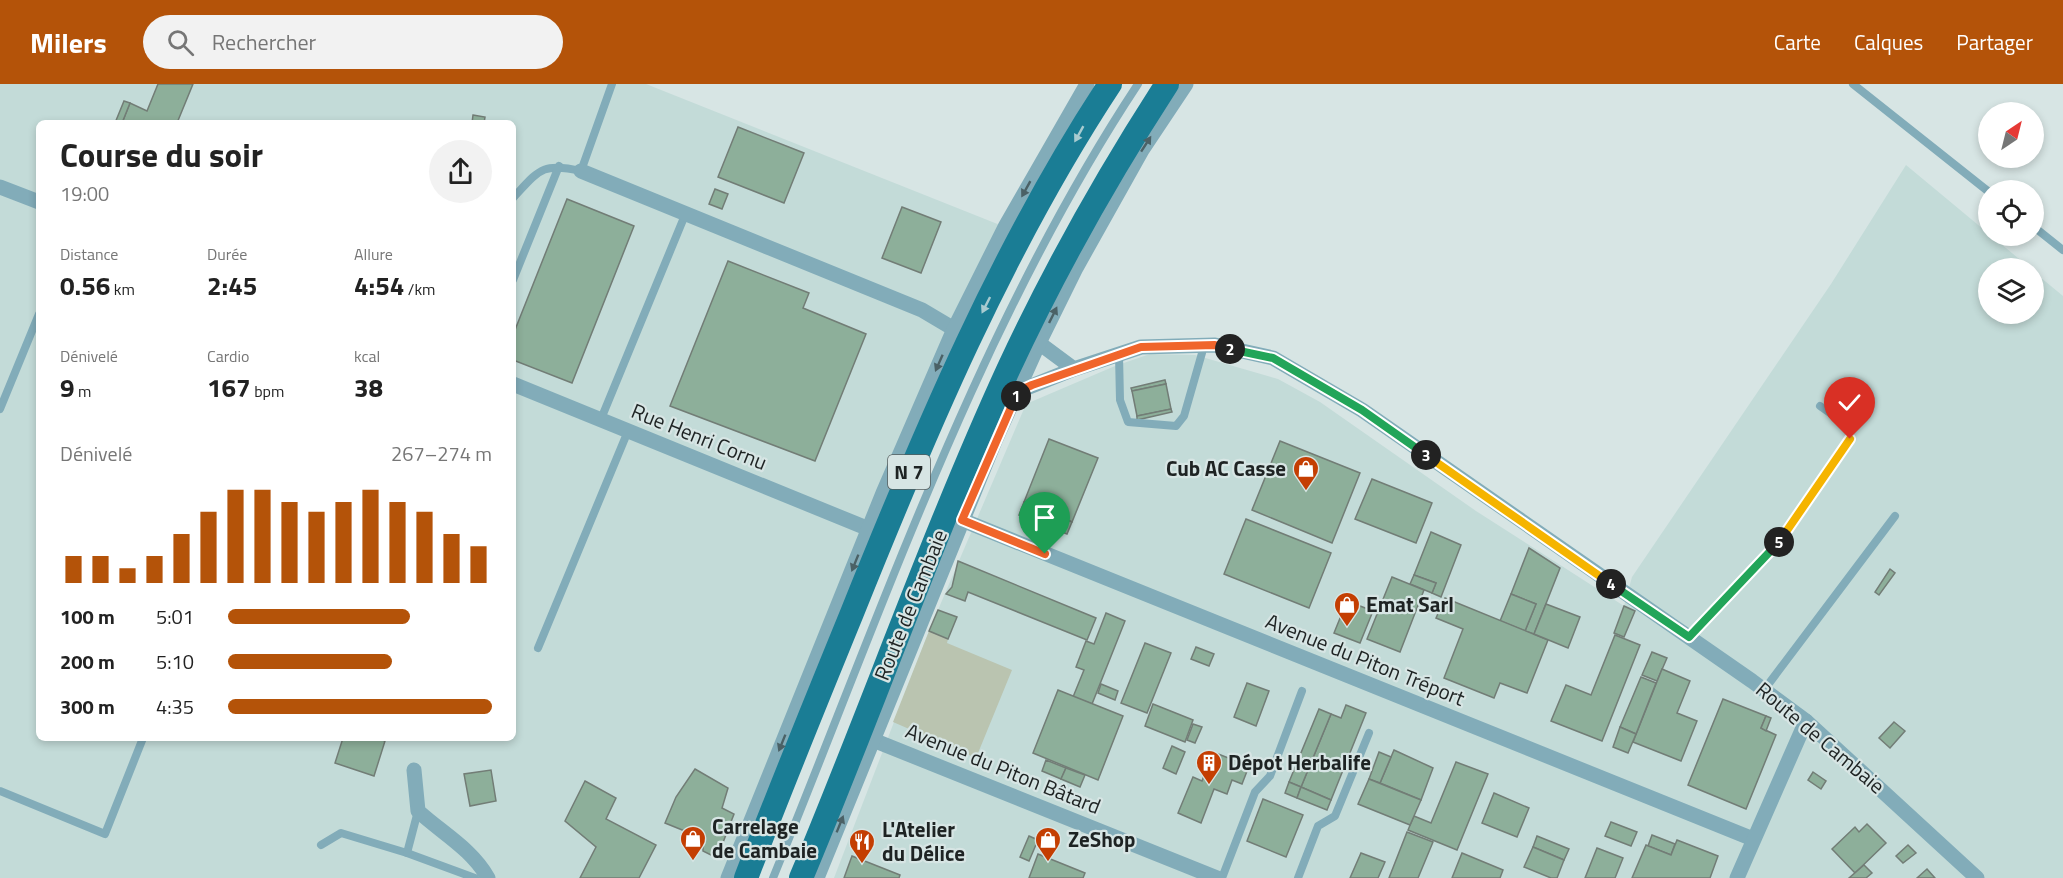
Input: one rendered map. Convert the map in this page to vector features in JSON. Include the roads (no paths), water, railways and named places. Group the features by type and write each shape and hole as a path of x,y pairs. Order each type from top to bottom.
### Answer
{"main road":[{"name":"N 7","path":"746,878 895,505 947,383 1021,237 1087,119 1110,84"},
{"name":"Route de Cambaie","path":"801,878 1008,371 1065,255 1132,138 1167,84"}],"street":[{"path":"728,878 869,529 954,329 1005,227 1087,84"},
{"path":"817,878 994,441 1039,344 1076,268 1142,150 1186,84"},
{"path":"581,171 922,310 954,329"},
{"path":"0,187 36,201"},
{"path":"1039,344 1074,369"},
{"name":"Route de Cambaie","path":"1019,391 1074,369 1141,347 1215,345 1273,358 1362,410 1806,721 1977,878"},
{"name":"Rue Henri Cornu","path":"516,385 869,529"},
{"name":"Avenue du Piton Tréport","path":"962,520 1753,839"},
{"path":"1737,878 1806,721"},
{"name":"Avenue du Piton Bâtard","path":"873,740 1217,878"},
{"path":"414,771 418,811 454,839 482,866 488,878"}],"lane":[{"path":"516,195 544,168 559,166 581,171 612,84"},
{"path":"773,878 933,482 988,357 1041,250 1112,123 1138,84"},
{"path":"1853,84 1978,183"},
{"path":"516,273 559,166"},
{"path":"601,419 685,215"},
{"path":"2044,235 2063,250"},
{"path":"0,409 36,321"},
{"path":"1119,355 1120,400 1128,422 1176,426 1184,416 1204,346"},
{"path":"1689,637 1779,542 1850,439 1850,426 1820,406"},
{"path":"538,648 628,431"},
{"path":"1764,690 1895,516"},
{"path":"1222,878 1255,792 1270,776 1302,691"},
{"path":"1298,878 1318,826 1335,816 1369,733"},
{"path":"0,791 105,834 142,741"},
{"path":"407,853 418,811"},
{"path":"321,845 341,833 407,853 475,878"}],"place":[{"name":"Cub AC Casse","path":"1306,492"},
{"name":"Emat Sarl","path":"1347,628"},
{"name":"Dépot Herbalife","path":"1209,786"},
{"name":"Carrelage de Cambaie","path":"693,862"},
{"name":"ZeShop","path":"1048,863"},
{"name":"L'Atelier du Délice","path":"862,865"}]}
